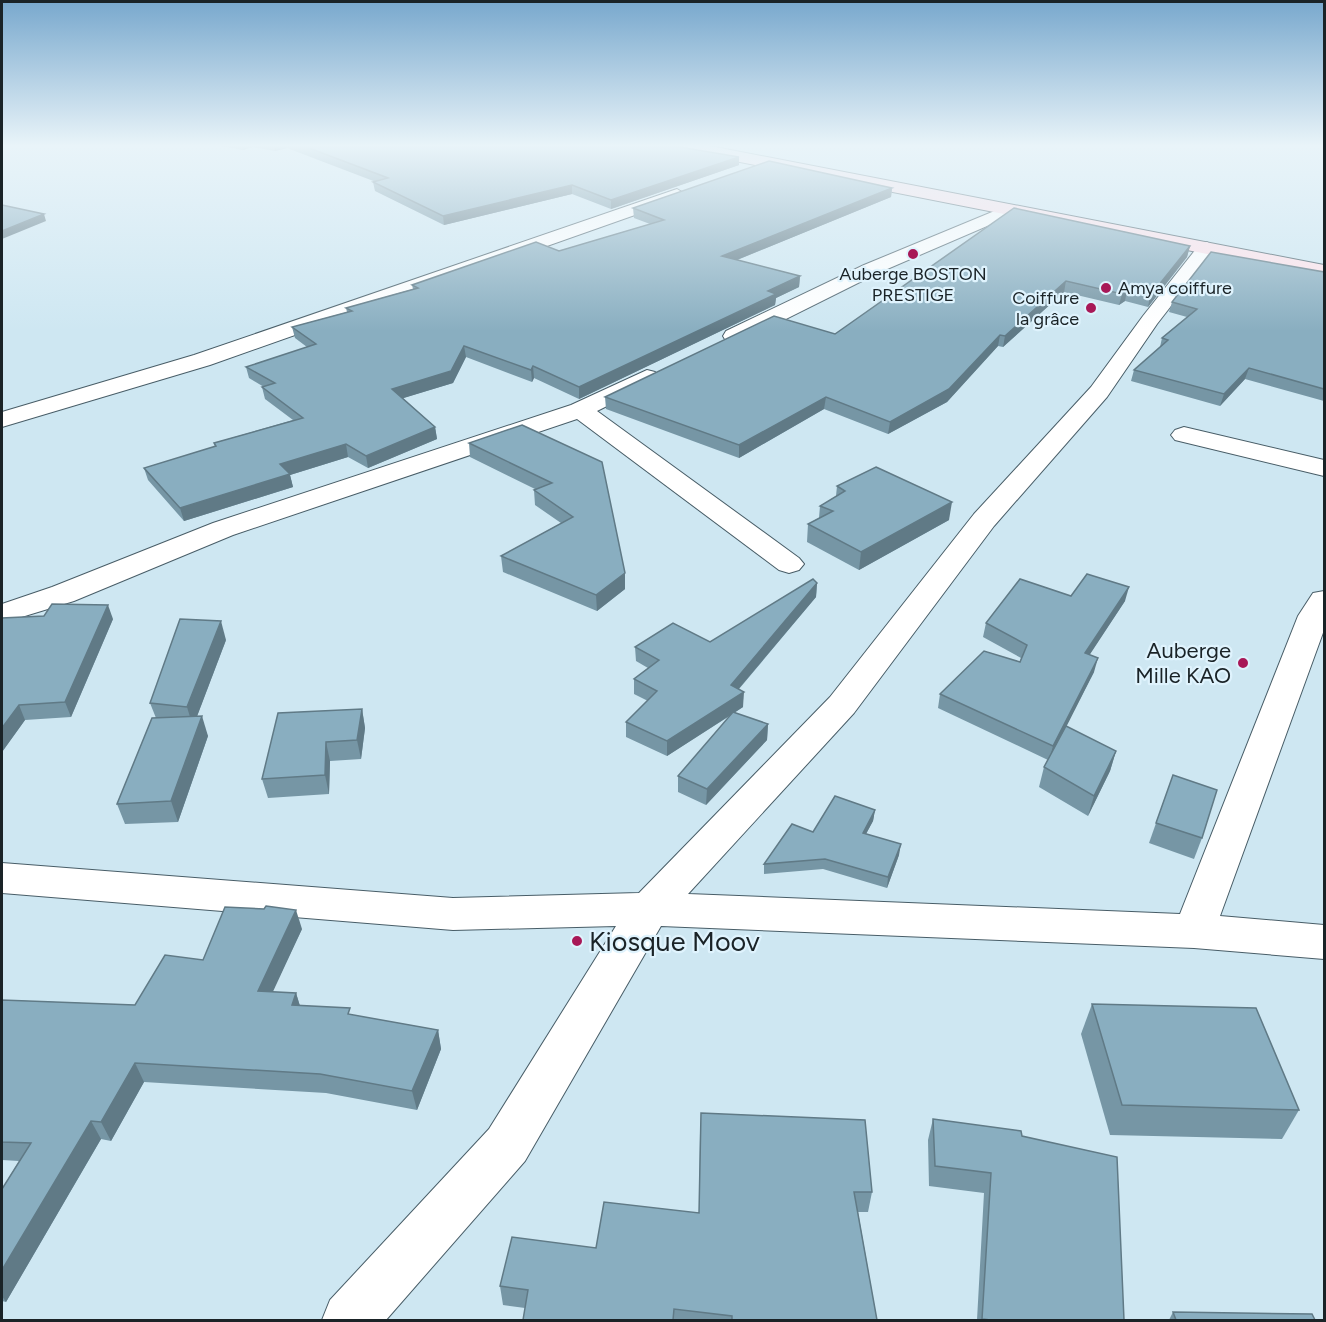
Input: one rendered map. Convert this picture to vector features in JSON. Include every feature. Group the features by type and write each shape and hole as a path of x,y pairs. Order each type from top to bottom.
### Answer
{"main road":[{"path":"992,207 1324,271"}],"street":[{"path":"2,420 202,360 640,207"},
{"path":"708,348 871,269 1009,210"},
{"path":"350,1320 507,1145 649,909 842,705 984,520 1099,392 1150,320 1207,248"},
{"path":"2,614 63,594 223,530 580,410 665,369"},
{"path":"580,410 789,564"},
{"path":"1184,435 1324,468"},
{"path":"1194,931 1314,616 1324,600"},
{"path":"2,878 453,914 649,909 1194,931 1324,942"}],"building":[{"path":"2,207 44,214 2,231"},
{"path":"424,207 482,207 443,216"},
{"path":"845,207 722,256 800,276 768,291 776,294 579,387 533,366 531,370 464,346 451,371 392,389 435,427 366,456 346,444 280,464 290,474 180,508 144,468 216,446 214,443 303,418 262,387 275,383 246,367 316,344 292,327 352,311 346,308 418,288 412,285 536,242 559,251 664,220 633,208"},
{"path":"1014,208 1190,246 1150,296 1127,290 1122,294 1066,281 1005,336 1000,335 949,389 890,422 826,397 739,445 605,397 774,316 835,334"},
{"path":"1211,252 1324,272 1324,389 1249,368 1224,394 1134,370 1168,340 1162,338 1197,309 1172,302"},
{"path":"522,425 602,462 625,573 596,595 501,556 573,517 534,490 552,483 469,443"},
{"path":"876,467 952,502 861,552 808,524 833,511 820,506 845,491 837,486"},
{"path":"1087,574 1129,587 1085,653 1098,658 1053,746 940,694 984,651 1020,662 1027,645 986,623 1020,579 1071,596"},
{"path":"813,579 817,583 731,685 744,692 667,741 626,722 657,691 634,679 659,660 635,647 673,623 710,642"},
{"path":"52,604 108,605 65,702 19,705 2,728 2,618 44,616"},
{"path":"180,619 221,621 187,707 150,703"},
{"path":"362,709 357,740 326,742 325,775 262,779 278,713"},
{"path":"733,712 768,724 707,789 678,776"},
{"path":"202,716 171,801 117,804 152,718"},
{"path":"1066,726 1116,751 1094,796 1044,767"},
{"path":"1173,775 1217,790 1202,838 1156,823"},
{"path":"835,796 875,810 863,833 901,844 888,877 825,859 764,864 792,824 813,832"},
{"path":"266,906 296,910 258,991 296,993 292,1005 350,1008 348,1014 438,1030 412,1091 320,1074 135,1063 101,1122 91,1121 2,1270 2,1189 31,1143 2,1142 2,1000 135,1005 165,955 203,960 225,907 264,909"},
{"path":"1092,1004 1256,1008 1299,1110 1122,1105"},
{"path":"701,1113 865,1120 872,1192 854,1192 877,1320 732,1320 732,1316 674,1309 673,1320 523,1320 528,1290 500,1286 512,1237 596,1248 604,1202 699,1213"},
{"path":"933,1119 1021,1131 1022,1136 1117,1157 1124,1320 982,1319 991,1173 935,1166"},
{"path":"1173,1312 1312,1314 1315,1320 1176,1320"}],"place":[{"name":"Auberge BOSTON PRESTIGE","path":"913,254"},
{"name":"Amya coiffure","path":"1106,288"},
{"name":"Coiffure la grâce","path":"1091,308"},
{"name":"Auberge Mille KAO","path":"1243,663"},
{"name":"Kiosque Moov","path":"577,941"}]}
